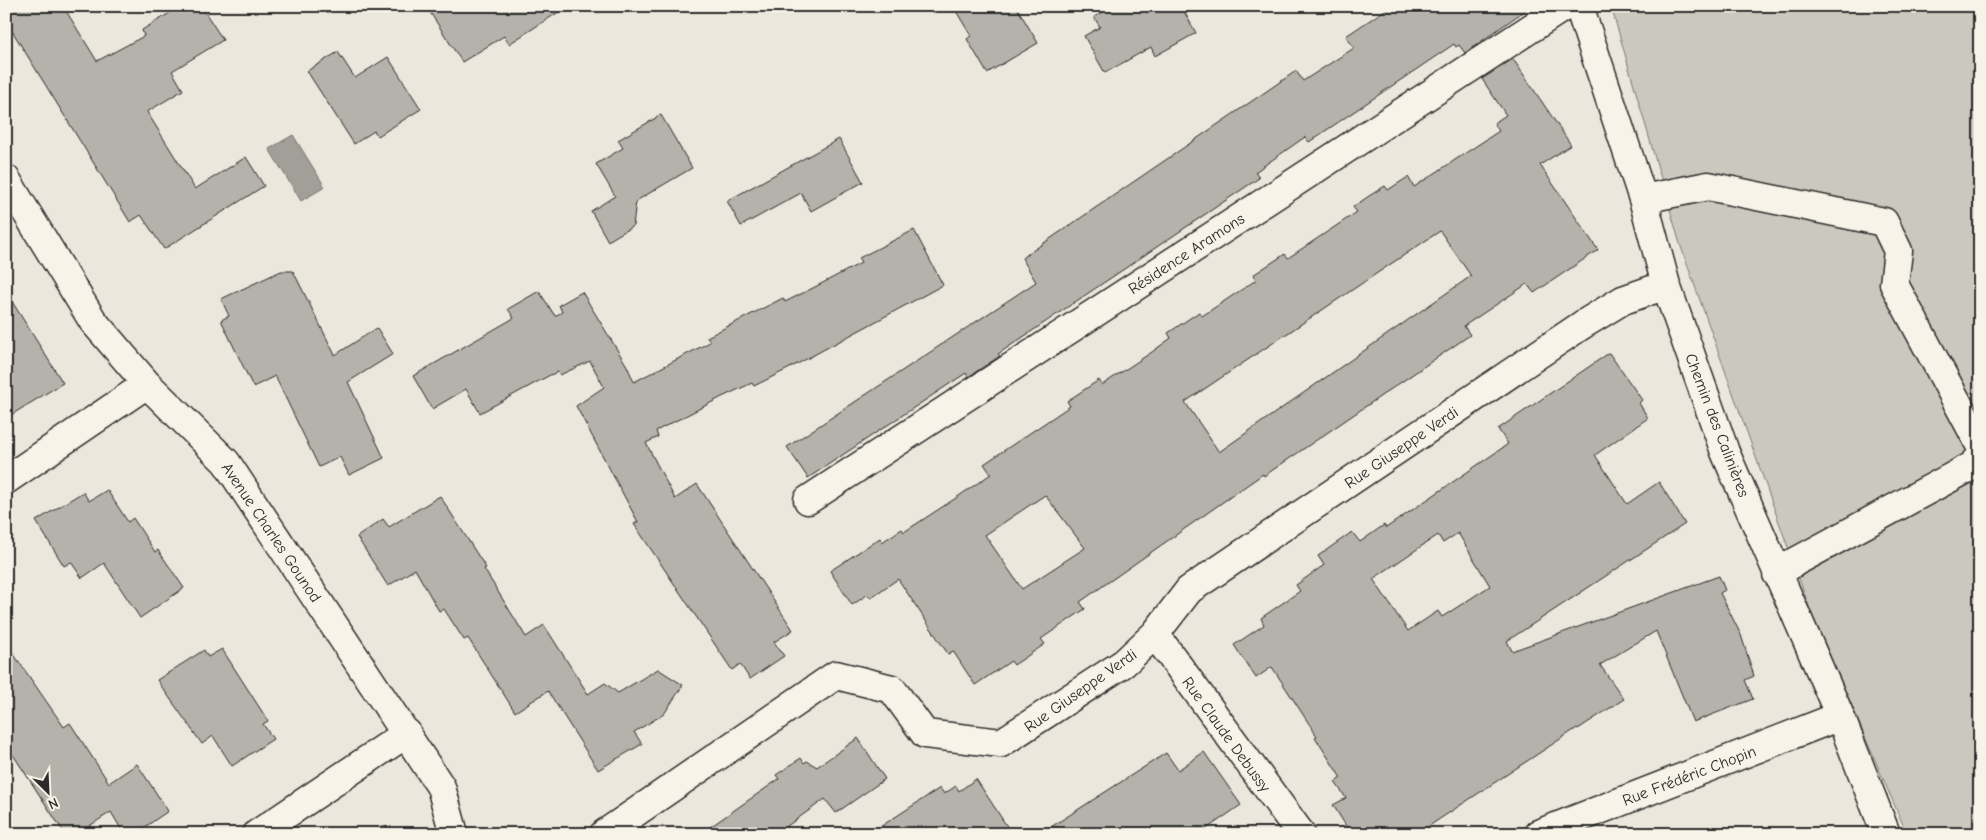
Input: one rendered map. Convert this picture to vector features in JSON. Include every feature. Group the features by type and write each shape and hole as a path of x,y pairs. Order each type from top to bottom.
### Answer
{"street":[{"name":"Résidence Aramons","path":"808,500 1565,6"},
{"name":"Chemin des Calinières","path":"1579,6 1643,199 1666,285 1725,452 1840,716 1886,834"},
{"name":"Avenue Charles Gounod","path":"6,179 93,321 147,384 226,462 442,787 454,834"},
{"path":"1643,199 1708,186 1884,222 1898,251 1894,284 1980,445"},
{"name":"Rue Giuseppe Verdi","path":"604,834 836,674 892,688 925,734 1001,743 1124,663 1155,634 1189,590 1582,325 1623,300 1666,285"},
{"path":"6,480 147,384"},
{"path":"1777,574 1795,562 1972,466 1980,458"},
{"name":"Rue Claude Debussy","path":"1155,634 1301,834"},
{"name":"Rue Frédéric Chopin","path":"1538,834 1840,716"},
{"path":"257,834 407,733"}],"shaded area":[{"path":"1611,6 1980,6 1980,834 1907,834 1811,612 1680,244"},
{"path":"293,135 325,187 301,201 269,149"}],"building":[{"path":"6,6 63,6 97,61 144,36 142,30 181,6 201,6 223,40 172,71 183,90 147,112 195,189 246,157 264,186 164,249 141,215 130,222 6,21"},
{"path":"426,6 568,6 509,44 504,36 462,62"},
{"path":"953,6 1016,6 1038,43 987,73 967,39 971,36"},
{"path":"1114,6 1181,6 1196,33 1155,56 1151,47 1105,73 1084,36 1100,27 1094,17"},
{"path":"1391,6 1531,6 1465,53 1459,45 1456,47 1454,44 1309,142 1305,137 1255,172 1259,178 998,354 1000,356 968,377 966,373 808,478 787,447 1036,282 1022,258 1296,71 1303,81 1354,48 1346,36"},
{"path":"338,52 355,78 388,57 421,109 378,136 374,131 354,144 307,71"},
{"path":"1513,59 1571,145 1540,165 1598,250 1534,293 1527,284 1464,326 1470,335 1264,476 1263,474 1080,602 1085,609 1041,639 1045,644 1014,665 1011,661 975,685 953,651 948,654 898,579 870,598 867,595 852,605 830,571 880,538 882,542 902,529 904,532 991,474 984,464 1070,406 1067,401 1099,380 1102,385 1152,352 1171,338 1168,333 1199,312 1202,316 1256,280 1253,275 1285,254 1288,258 1357,212 1353,207 1369,196 1385,186 1388,190 1408,177 1414,187 1499,131 1494,123 1506,115 1482,79","holes":["1440,231 1471,276 1219,452 1185,402","1045,495 1085,548 1022,589 985,535"]},
{"path":"661,115 692,168 636,201 633,226 608,241 591,211 615,196 596,164 623,148 618,140"},
{"path":"839,139 863,182 811,211 801,193 741,226 727,201"},
{"path":"914,230 943,285 788,369 754,386 752,383 722,397 656,431 658,437 646,443 675,499 697,484 793,630 774,642 784,656 750,679 740,664 732,670 634,524 638,522 576,406 604,387 590,361 560,375 558,372 550,375 480,413 466,389 432,409 413,376 514,318 508,309 539,291 555,316 562,312 559,305 582,292 627,366 634,382 710,342 707,337 783,298 785,302 813,288 861,263 859,258"},
{"path":"281,271 293,271 335,355 377,328 393,354 348,382 384,458 349,475 340,457 319,467 275,376 253,387 221,320 229,316 221,299"},
{"path":"6,292 63,383 6,418"},
{"path":"1609,353 1642,400 1639,403 1648,418 1595,455 1627,504 1659,482 1685,524 1507,641 1512,651 1719,576 1725,590 1720,593 1741,635 1754,676 1745,680 1753,699 1693,722 1656,631 1600,665 1624,699 1417,834 1351,834 1333,805 1346,798 1335,782 1341,778 1315,737 1317,736 1272,667 1256,678 1234,645 1264,625 1261,618 1300,591 1296,585 1324,565 1318,556 1352,532 1360,542 1384,525 1386,528 1508,444 1498,429","holes":["1458,533 1490,586 1442,617 1438,611 1408,631 1373,579 1438,535 1443,543"]},
{"path":"107,490 128,522 133,518 155,552 158,550 184,588 140,618 104,563 82,578 71,562 64,566 36,521 83,492 89,501"},
{"path":"440,496 486,568 484,569 526,637 544,625 588,694 605,683 618,693 658,669 683,685 664,714 634,732 642,744 598,770 548,691 515,712 468,638 464,640 444,609 439,611 415,569 388,586 357,537 383,519 389,527"},
{"path":"6,643 64,727 70,723 109,783 137,764 168,811 135,834 124,834 111,812 77,834 65,834 6,744"},
{"path":"222,649 268,721 263,724 273,739 232,766 213,736 202,744 157,680 204,650 208,657"},
{"path":"858,738 885,779 836,813 825,799 776,834 700,834 779,779 776,775 801,758 804,763 807,761 817,767"},
{"path":"1204,752 1241,805 1199,834 1040,834 1166,753 1178,770"},
{"path":"976,779 1012,834 869,834 940,788 944,794 956,786 959,791"}]}
